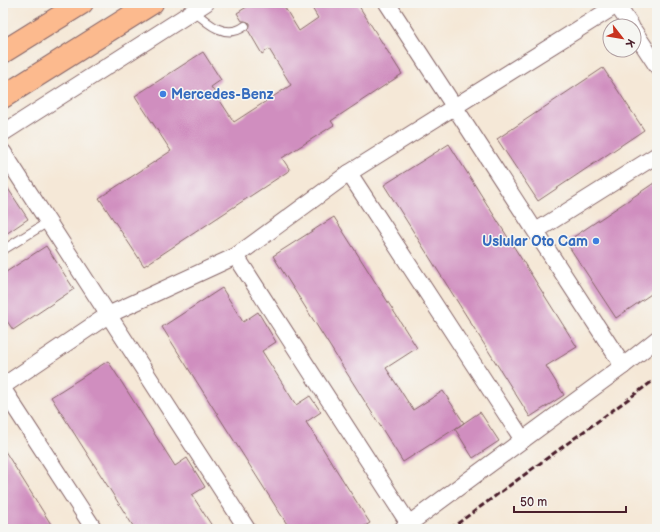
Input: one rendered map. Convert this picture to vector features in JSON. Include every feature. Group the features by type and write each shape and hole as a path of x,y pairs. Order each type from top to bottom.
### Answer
{"highway":[{"path":"4,51 82,3"},
{"path":"3,97 152,3"}],"street":[{"path":"387,3 623,366"},
{"path":"3,386 108,314 236,256 349,173 618,4 626,18"},
{"path":"3,133 200,7"},
{"path":"642,43 657,66"},
{"path":"536,231 657,155"},
{"path":"5,159 48,222 247,529"},
{"path":"349,173 523,440"},
{"path":"236,256 406,526 623,366 657,339"},
{"path":"3,389 94,529"}],"lane":[{"path":"200,7 209,24 220,30 234,31 245,26"},
{"path":"3,250 48,222"}],"building":[{"path":"253,3 282,3 299,31 318,18 309,3 357,3 402,74 331,121 334,125 282,158 290,170 144,266 99,198 171,151 135,96 203,52 221,80 211,87 234,122 291,85 269,49 262,54 248,30 250,23 242,21 237,13"},
{"path":"603,68 644,130 538,201 497,139"},
{"path":"449,144 577,347 546,366 564,395 530,417 384,185"},
{"path":"3,181 28,219 3,236"},
{"path":"657,181 657,290 616,318 566,242"},
{"path":"334,217 417,348 386,368 413,410 443,391 464,423 403,462 273,256"},
{"path":"46,246 74,289 13,330 3,315 3,274"},
{"path":"222,288 243,322 258,312 276,342 262,351 296,405 310,396 321,412 306,422 370,523 360,529 290,529 162,327"},
{"path":"108,361 175,466 187,458 205,487 192,495 214,529 135,529 51,397"},
{"path":"480,412 499,441 473,458 455,429"},
{"path":"3,448 54,529 3,529"}],"railway":[{"path":"450,529 657,378"}],"place":[{"name":"Mercedes-Benz","path":"163,94"},
{"name":"Uslular Oto Cam","path":"596,241"}]}
